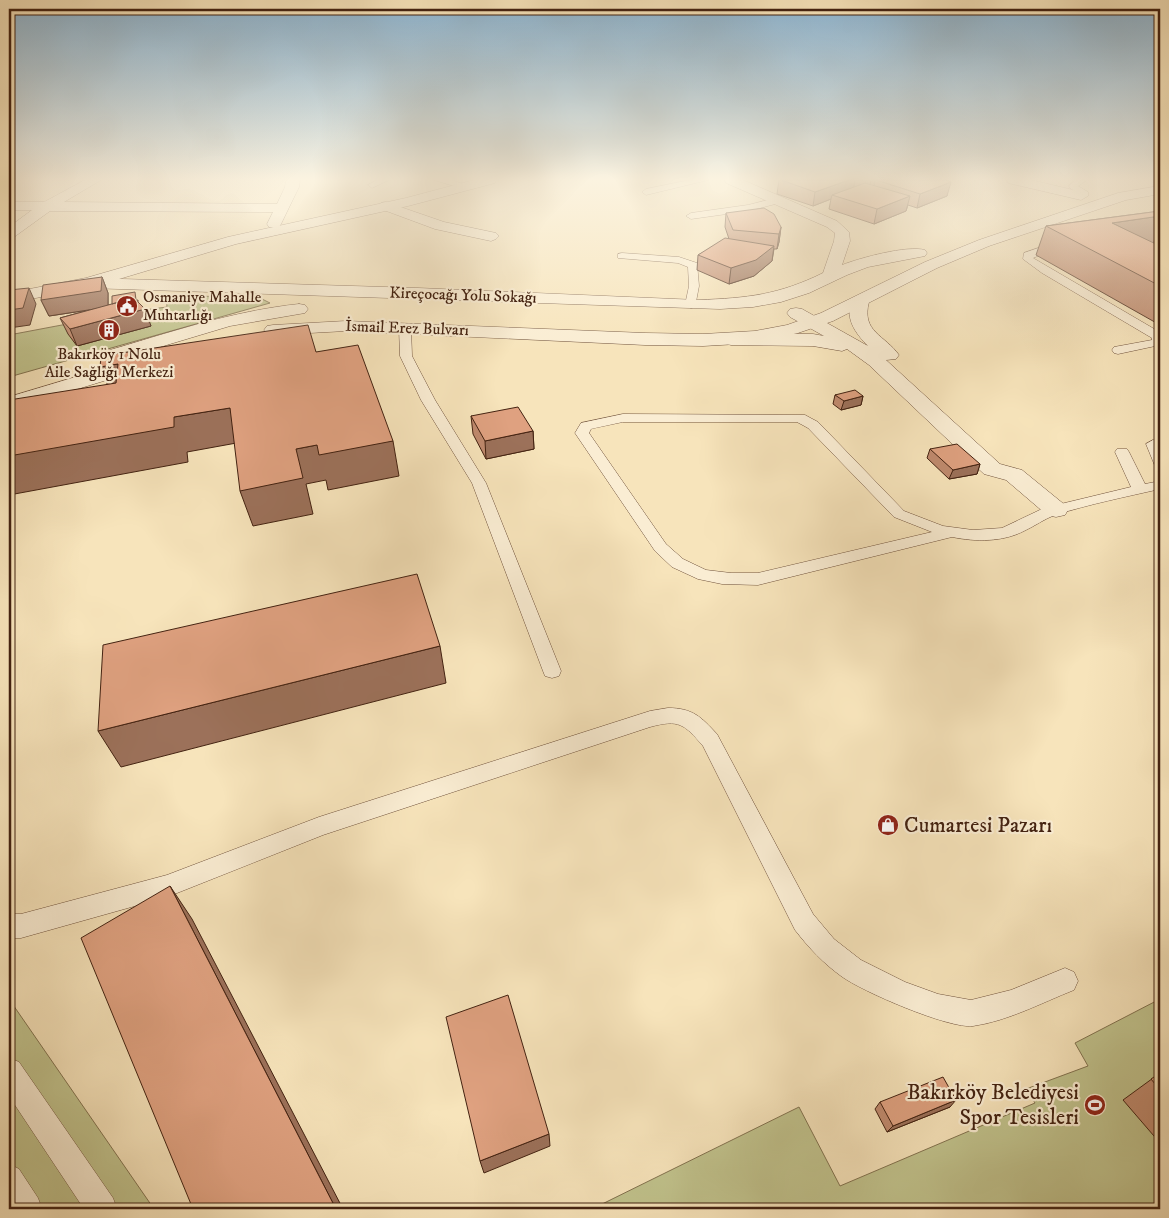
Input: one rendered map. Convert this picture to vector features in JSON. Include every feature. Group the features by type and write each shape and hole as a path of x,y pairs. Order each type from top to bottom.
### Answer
{"street":[{"path":"9,298 89,283 248,237"},
{"path":"831,275 842,237"},
{"name":"İsmail Erez Bulvarı","path":"260,332 321,326 645,339 730,339 774,334 804,318 837,295 919,253 961,237"},
{"name":"İsmail Erez Bulvarı","path":"343,309 706,325 743,324 780,318 804,318 860,302 931,265 1002,237"},
{"name":"Kireçocağı Yolu Sokağı","path":"89,283 418,293 691,305 741,303 784,296 820,282 831,275 879,260 919,253"},
{"path":"860,302 857,308 861,327 1013,466 1014,475"},
{"path":"27,381 234,320 271,312 315,309"},
{"path":"804,318 834,324 853,333 892,357"},
{"path":"804,318 864,352 887,370 992,469 1014,475 1056,510"},
{"path":"730,339 813,340 832,342 864,352"},
{"path":"9,404 200,346"}],"lane":[{"path":"1068,242 1036,251 1028,255 1028,259 1152,332 1158,338 1158,342 1147,346 1118,350"},
{"path":"622,256 679,260 694,265 694,286 691,305"},
{"path":"405,328 406,356 428,400 479,483 552,671"},
{"path":"950,533 758,579 730,581 686,568 668,555 654,538 582,433 586,426 623,418 800,418 813,425 899,514 914,522 950,533 988,535 1008,531 1056,510 1160,485"},
{"path":"1153,444 1160,462"},
{"path":"1122,452 1140,490"},
{"path":"9,926 30,924 167,886 319,827 623,728 677,714 694,722 710,740 804,922 825,948 852,969 899,992 938,1006 971,1013 1011,1003 1065,981"},
{"path":"9,1072 102,1209"},
{"path":"9,1179 27,1209"}],"green space":[{"path":"166,295 260,298 270,303 9,377 9,335 167,307"},
{"path":"9,999 154,1209 9,1209"},
{"name":"Bakırköy Belediyesi Spor Tesisleri","path":"1160,999 1160,1209 592,1209 799,1107 840,1186 1035,1103 1026,1089 1088,1066 1075,1043"}],"building":[{"path":"1067,237 1141,237 1160,246 1160,286"},
{"path":"725,238 774,246 756,260 731,268 698,255"},
{"path":"102,277 101,291 41,300 43,285"},
{"path":"29,288 23,308 9,310 9,290"},
{"path":"135,292 136,300 134,298 112,304 112,296"},
{"path":"134,298 145,309 70,329 60,318"},
{"path":"308,325 316,352 358,345 393,441 319,455 317,445 296,449 303,478 240,491 230,408 174,417 174,427 9,456 9,400 116,383 118,364 100,367 101,356"},
{"path":"855,390 863,396 844,401 835,395"},
{"path":"518,407 533,431 485,441 471,416"},
{"path":"957,444 980,464 953,470 930,449"},
{"path":"417,574 440,646 98,731 103,645"},
{"path":"170,886 336,1209 193,1209 81,938"},
{"path":"508,995 549,1134 480,1161 446,1017"},
{"path":"1160,1073 1160,1090 1151,1079"},
{"path":"943,1077 956,1100 893,1126 880,1102"}],"place":[{"name":"Osmaniye Mahalle Muhtarlığı","path":"127,306"},
{"name":"Bakırköy 1 Nolu Aile Sağlığı Merkezi","path":"109,330"},
{"name":"Cumartesi Pazarı","path":"888,825"},
{"name":"Bakırköy Belediyesi Spor Tesisleri","path":"1095,1105"}]}
